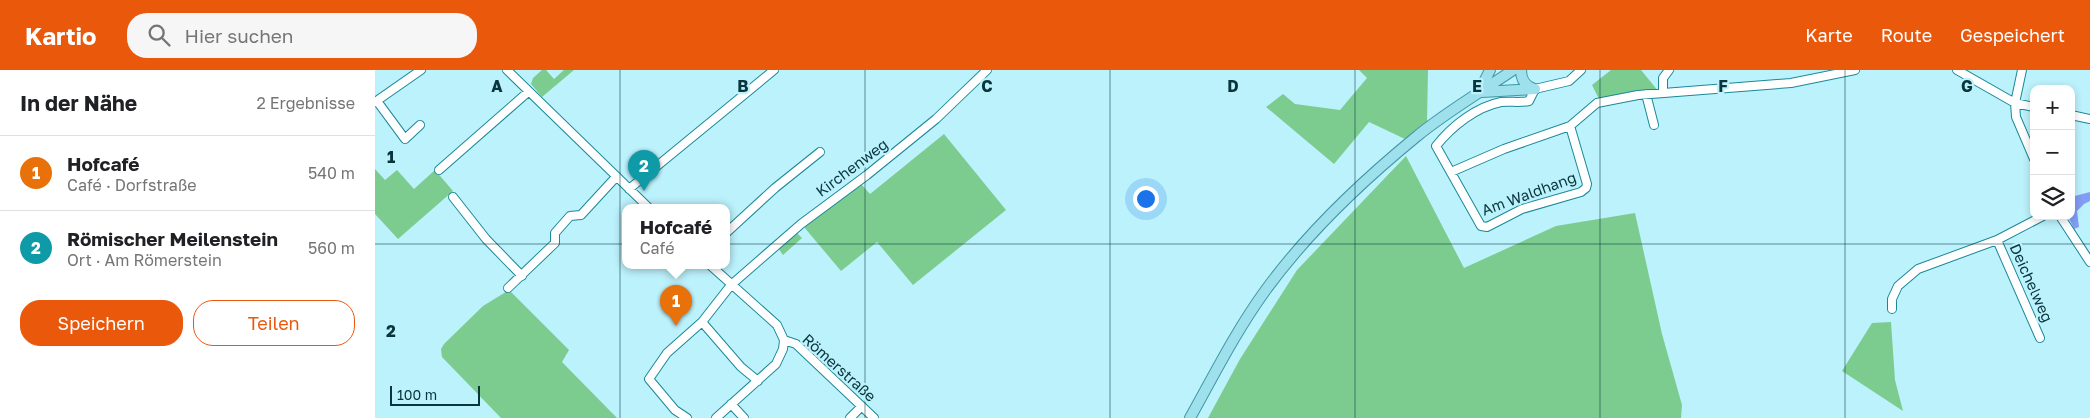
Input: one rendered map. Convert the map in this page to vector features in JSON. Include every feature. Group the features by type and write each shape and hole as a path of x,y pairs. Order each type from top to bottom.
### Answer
{"main road":[{"path":"1479,93 1490,70"},
{"path":"1190,418 1230,345 1265,290 1308,239 1356,190 1417,136 1513,70"},
{"path":"1521,70 1525,84 1535,89"},
{"path":"1479,93 1535,89"}],"street":[{"path":"421,70 376,101 405,138 421,125"},
{"path":"629,189 775,70"},
{"name":"Kirchenweg","path":"687,418 675,410 649,379 667,354 702,322 731,285 801,224 867,175 936,119 987,70"},
{"path":"1535,89 1569,81 1581,70"},
{"path":"1663,93 1663,78 1669,70"},
{"path":"1805,70 1807,80"},
{"path":"1451,172 1504,148 1570,126 1597,102 1646,94 1791,83 1855,70"},
{"path":"1959,70 2015,102 2030,106"},
{"path":"2022,70 2015,102 2016,117 2030,150"},
{"path":"509,71 528,92 645,204"},
{"name":"Am Waldhang","path":"1535,89 1529,101 1503,102 1491,105 1473,114 1443,137 1436,146 1481,226 1487,227 1522,209 1581,192 1586,188 1587,184 1570,126"},
{"path":"439,170 528,92"},
{"path":"1646,94 1654,125"},
{"path":"2075,116 2090,118"},
{"path":"730,229 775,188 820,152"},
{"path":"507,288 522,276 555,243 555,233 569,216 581,214 616,177"},
{"path":"453,196 486,238 522,276"},
{"path":"1892,309 1895,290 1912,273 1931,263 1997,240 2035,220"},
{"path":"2064,220 2090,262"},
{"name":"Deichelweg","path":"1997,240 2040,338"},
{"path":"714,269 777,325 784,340 783,350 776,364 716,418"},
{"path":"702,322 741,366 758,381"},
{"name":"Römerstraße","path":"784,340 796,344 874,418"},
{"path":"731,404 744,418"},
{"path":"850,418 861,406"}],"green space":[{"path":"542,70 546,70 554,79 564,70 574,70 542,97 531,84 533,78"},
{"path":"1359,70 1428,70 1427,123 1405,139 1369,122 1334,164 1266,107 1283,94 1295,104 1340,110 1367,78"},
{"path":"1611,70 1641,70 1659,92 1618,94 1599,99 1592,85"},
{"path":"944,134 1006,210 913,285 877,242 841,271 804,227 861,184 870,194"},
{"path":"1406,156 1464,268 1556,226 1635,213 1662,334 1682,405 1681,418 1208,418 1240,359 1297,270"},
{"path":"375,169 385,180 397,170 414,189 435,170 453,191 398,239 375,214"},
{"path":"797,233 802,238 783,255 778,248"},
{"path":"509,290 569,350 562,362 617,418 501,418 442,357 441,349 444,344 483,306"},
{"path":"1891,322 1895,380 1903,411 1842,371 1872,323"}],"water":[{"path":"2090,192 2090,201 2077,211 2079,227 2074,229 2070,220 2075,220 2075,196"}],"place":[{"name":"Römischer Meilenstein","path":"644,191"},
{"name":"Hofcafé","path":"676,326"}]}
